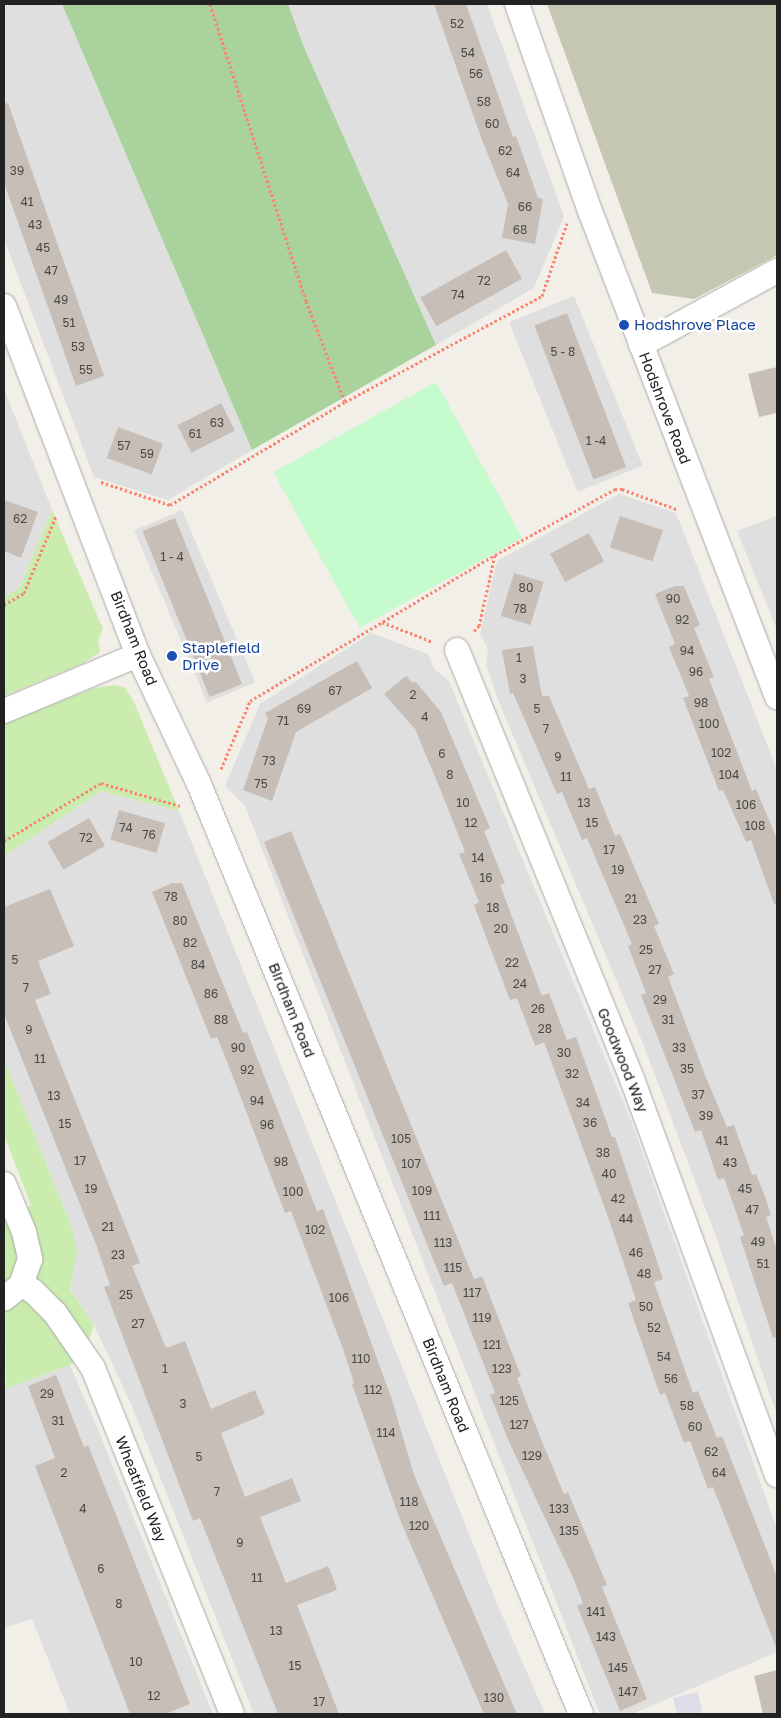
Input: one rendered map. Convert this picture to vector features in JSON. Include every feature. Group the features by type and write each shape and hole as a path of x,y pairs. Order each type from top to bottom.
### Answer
{"street":[{"name":"Hodshrove Road","path":"517,4 590,210 777,697"},
{"path":"641,345 777,272"},
{"name":"Birdham Road","path":"4,306 138,655 200,784 581,1714"},
{"name":"Goodwood Way","path":"457,650 632,1079 777,1475"},
{"path":"4,711 138,655"},
{"path":"4,1184 29,1250 29,1267 12,1292"},
{"name":"Wheatfield Way","path":"12,1292 33,1291 56,1313 93,1368 232,1714"}],"path":[{"path":"210,4 306,301 345,402"},
{"path":"75,490 99,482 170,505 345,402 542,296 568,218 590,210"},
{"path":"218,774 250,701 495,555 614,489 622,489 672,507"},
{"path":"4,605 24,593 59,508"},
{"path":"382,622 457,650 478,626 495,555"},
{"path":"4,841 101,783 183,807"}],"shaded area":[{"path":"4,4 62,4 252,450 168,500 94,477 4,239"},
{"path":"288,4 487,4 564,216 534,288 436,345 303,45"},
{"path":"547,4 777,4 777,255 694,299 652,293"},
{"path":"574,296 643,466 578,492 509,322"},
{"path":"4,389 52,510 20,587 4,598"},
{"path":"619,494 676,513 777,770 777,1415 715,1234 644,1046 501,707 486,665 488,649 480,634 497,561"},
{"path":"182,510 255,682 207,702 134,530"},
{"path":"777,516 777,630 737,531"},
{"path":"371,633 428,654 434,669 449,681 633,1126 777,1529 777,1652 632,1714 600,1714 245,806 225,786 260,704"},
{"path":"101,791 179,811 496,1601 545,1714 254,1714 131,1404 94,1325 70,1288 77,1253 73,1230 4,1059 4,856"},
{"path":"70,1365 213,1714 70,1714 32,1619 4,1628 4,1384 6,1389"},
{"path":"698,1692 702,1714 677,1714 673,1698"}],"green space":[{"path":"62,4 288,4 303,45 436,345 252,450"},
{"path":"436,382 522,538 360,628 273,472"},
{"path":"52,510 103,629 98,640 100,652 84,663 4,696 4,598 20,587"},
{"path":"116,685 125,688 134,702 179,811 101,791 4,856 4,724 94,688"},
{"path":"4,1059 73,1230 77,1253 70,1289 94,1325 83,1356 70,1365 6,1389 4,1213 31,1206 4,1134"}],"building":[{"path":"434,4 466,4 513,137 516,136 538,198 543,199 535,244 502,238 508,204 482,140"},
{"path":"8,103 104,376 76,386 4,183 4,104"},
{"path":"506,250 522,279 436,326 420,298"},
{"path":"567,313 626,467 593,480 534,326"},
{"path":"777,367 777,413 759,417 748,374"},
{"path":"221,403 235,431 191,453 177,425"},
{"path":"118,427 163,443 152,474 107,458"},
{"path":"4,500 38,512 21,558 4,551"},
{"path":"620,516 663,530 653,561 610,547"},
{"path":"175,518 242,684 210,697 143,531"},
{"path":"589,533 604,561 565,582 550,554"},
{"path":"514,573 544,582 530,625 501,616"},
{"path":"675,586 684,586 700,625 694,628 714,677 709,679 752,791 756,789 777,839 777,904 774,904 751,840 746,842 723,790 719,791 683,698 689,696 669,647 675,644 655,594"},
{"path":"533,646 542,696 549,696 589,789 595,787 615,836 620,834 659,924 654,926 674,974 668,977 707,1080 727,1127 734,1125 752,1175 756,1174 764,1194 771,1215 766,1217 777,1250 777,1337 773,1338 740,1237 744,1235 724,1178 718,1180 701,1130 695,1132 641,995 646,993 628,946 632,944 587,838 582,840 562,792 557,794 513,693 510,694 502,650"},
{"path":"357,661 372,688 296,732 272,801 243,790 268,718 265,713"},
{"path":"406,676 413,683 416,682 441,712 490,828 484,831 505,883 500,885 542,996 549,993 567,1040 576,1037 612,1137 615,1137 663,1279 654,1282 693,1393 698,1391 717,1438 722,1436 777,1577 777,1650 713,1487 708,1489 690,1441 684,1443 665,1393 660,1395 628,1303 636,1300 607,1214 544,1042 535,1046 517,998 510,1000 474,905 479,902 459,854 465,852 441,791 415,729 384,694"},
{"path":"119,810 165,823 157,853 110,840"},
{"path":"89,818 105,846 63,870 47,842"},
{"path":"291,831 474,1279 482,1276 521,1376 517,1378 564,1494 568,1492 607,1585 602,1587 647,1699 620,1711 577,1606 583,1603 572,1575 510,1444 490,1395 495,1393 452,1283 444,1286 264,842"},
{"path":"172,883 182,883 243,1033 247,1032 317,1211 323,1209 392,1400 414,1475 517,1714 484,1714 400,1520 352,1384 354,1383 343,1349 291,1211 285,1213 217,1037 211,1039 152,892"},
{"path":"50,889 74,946 38,961 51,994 35,1000 140,1263 132,1266 166,1348 185,1341 211,1409 255,1390 265,1414 221,1433 245,1497 292,1478 301,1501 260,1517 286,1583 328,1566 333,1578 337,1590 297,1605 339,1714 278,1714 200,1518 193,1521 104,1287 110,1285 97,1247 4,1014 4,907"},
{"path":"56,1375 84,1447 88,1445 190,1704 165,1714 130,1714 35,1466 55,1458 28,1386"},
{"path":"777,1670 777,1714 763,1714 754,1676"}],"place":[{"name":"Hodshrove Place","path":"624,325"},
{"name":"Staplefield Drive","path":"172,656"}]}
